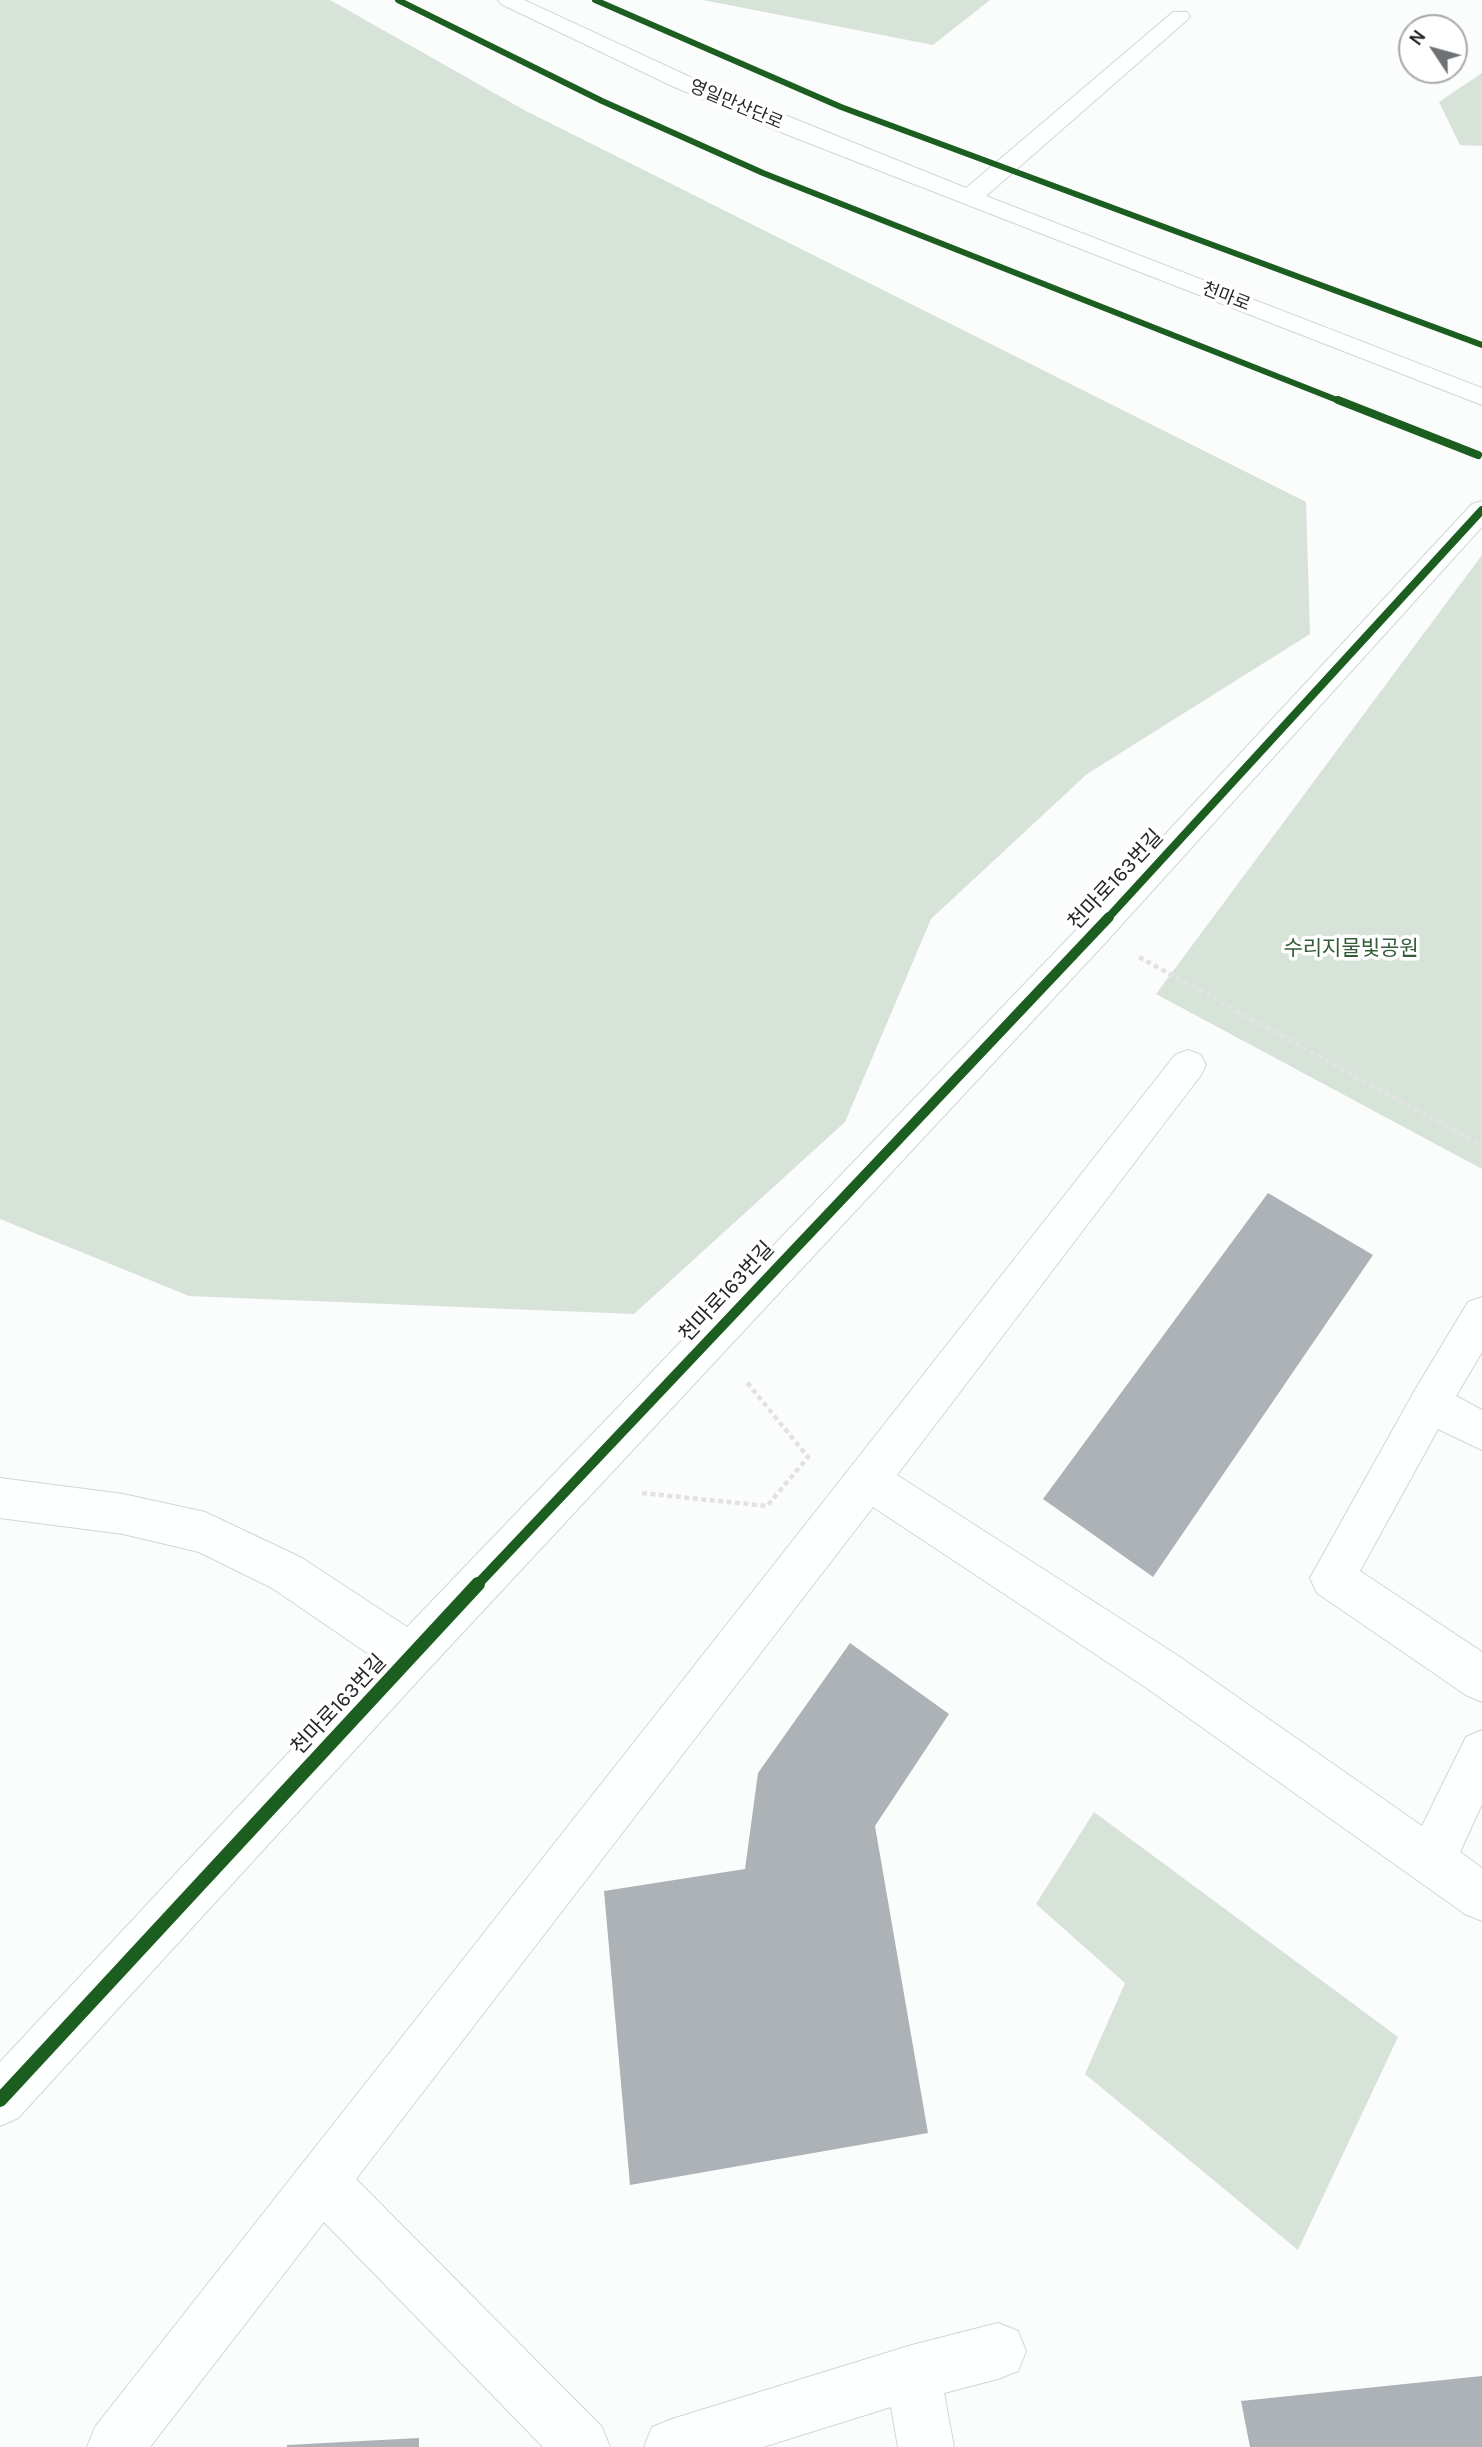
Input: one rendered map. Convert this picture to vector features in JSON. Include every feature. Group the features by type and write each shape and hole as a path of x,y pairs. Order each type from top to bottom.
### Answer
{"street":[{"name":"영일만산단로","path":"508,0 680,81 969,198"},
{"path":"969,198 1180,16"},
{"name":"천마로","path":"969,198 1482,397"},
{"name":"천마로163번길","path":"0,2100 410,1656 1094,933 1482,510"},
{"path":"115,2447 1188,1065"},
{"path":"1482,1315 1332,1578 1482,1679"},
{"path":"1430,1404 1482,1432"},
{"path":"868,1480 1164,1673 1482,1897"},
{"path":"0,1498 123,1514 205,1533 287,1573 410,1656"},
{"path":"1431,1860 1482,1753"},
{"path":"321,2181 582,2447"},
{"path":"672,2447 912,2373 998,2351"},
{"path":"912,2373 926,2447"}],"path":[{"path":"1094,933 1482,1146"},
{"path":"571,1487 767,1506 808,1457 710,1338"}],"green space":[{"path":"0,0 330,0 526,111 1306,502 1310,634 1087,774 931,919 845,1122 634,1314 189,1296 0,1219"},
{"path":"703,0 990,0 933,45"},
{"path":"1482,73 1482,146 1460,145 1439,102"},
{"name":"수리지물빛공원","path":"1482,555 1482,1169 1156,994"},
{"path":"1094,1812 1398,2037 1298,2250 1085,2074 1125,1983 1036,1904"}],"building":[{"path":"1268,1193 1373,1255 1153,1577 1043,1499"},
{"path":"850,1643 949,1714 875,1826 928,2133 630,2185 604,1891 745,1869 758,1773"},
{"path":"1482,2376 1482,2447 1250,2447 1241,2401"},
{"path":"419,2438 419,2447 287,2447 287,2445"}],"cycle path":[{"path":"398,0 602,101 763,173 1478,455"},
{"path":"595,0 841,107 1482,345"},
{"path":"0,2100 410,1656 1094,933 1482,510"}]}
